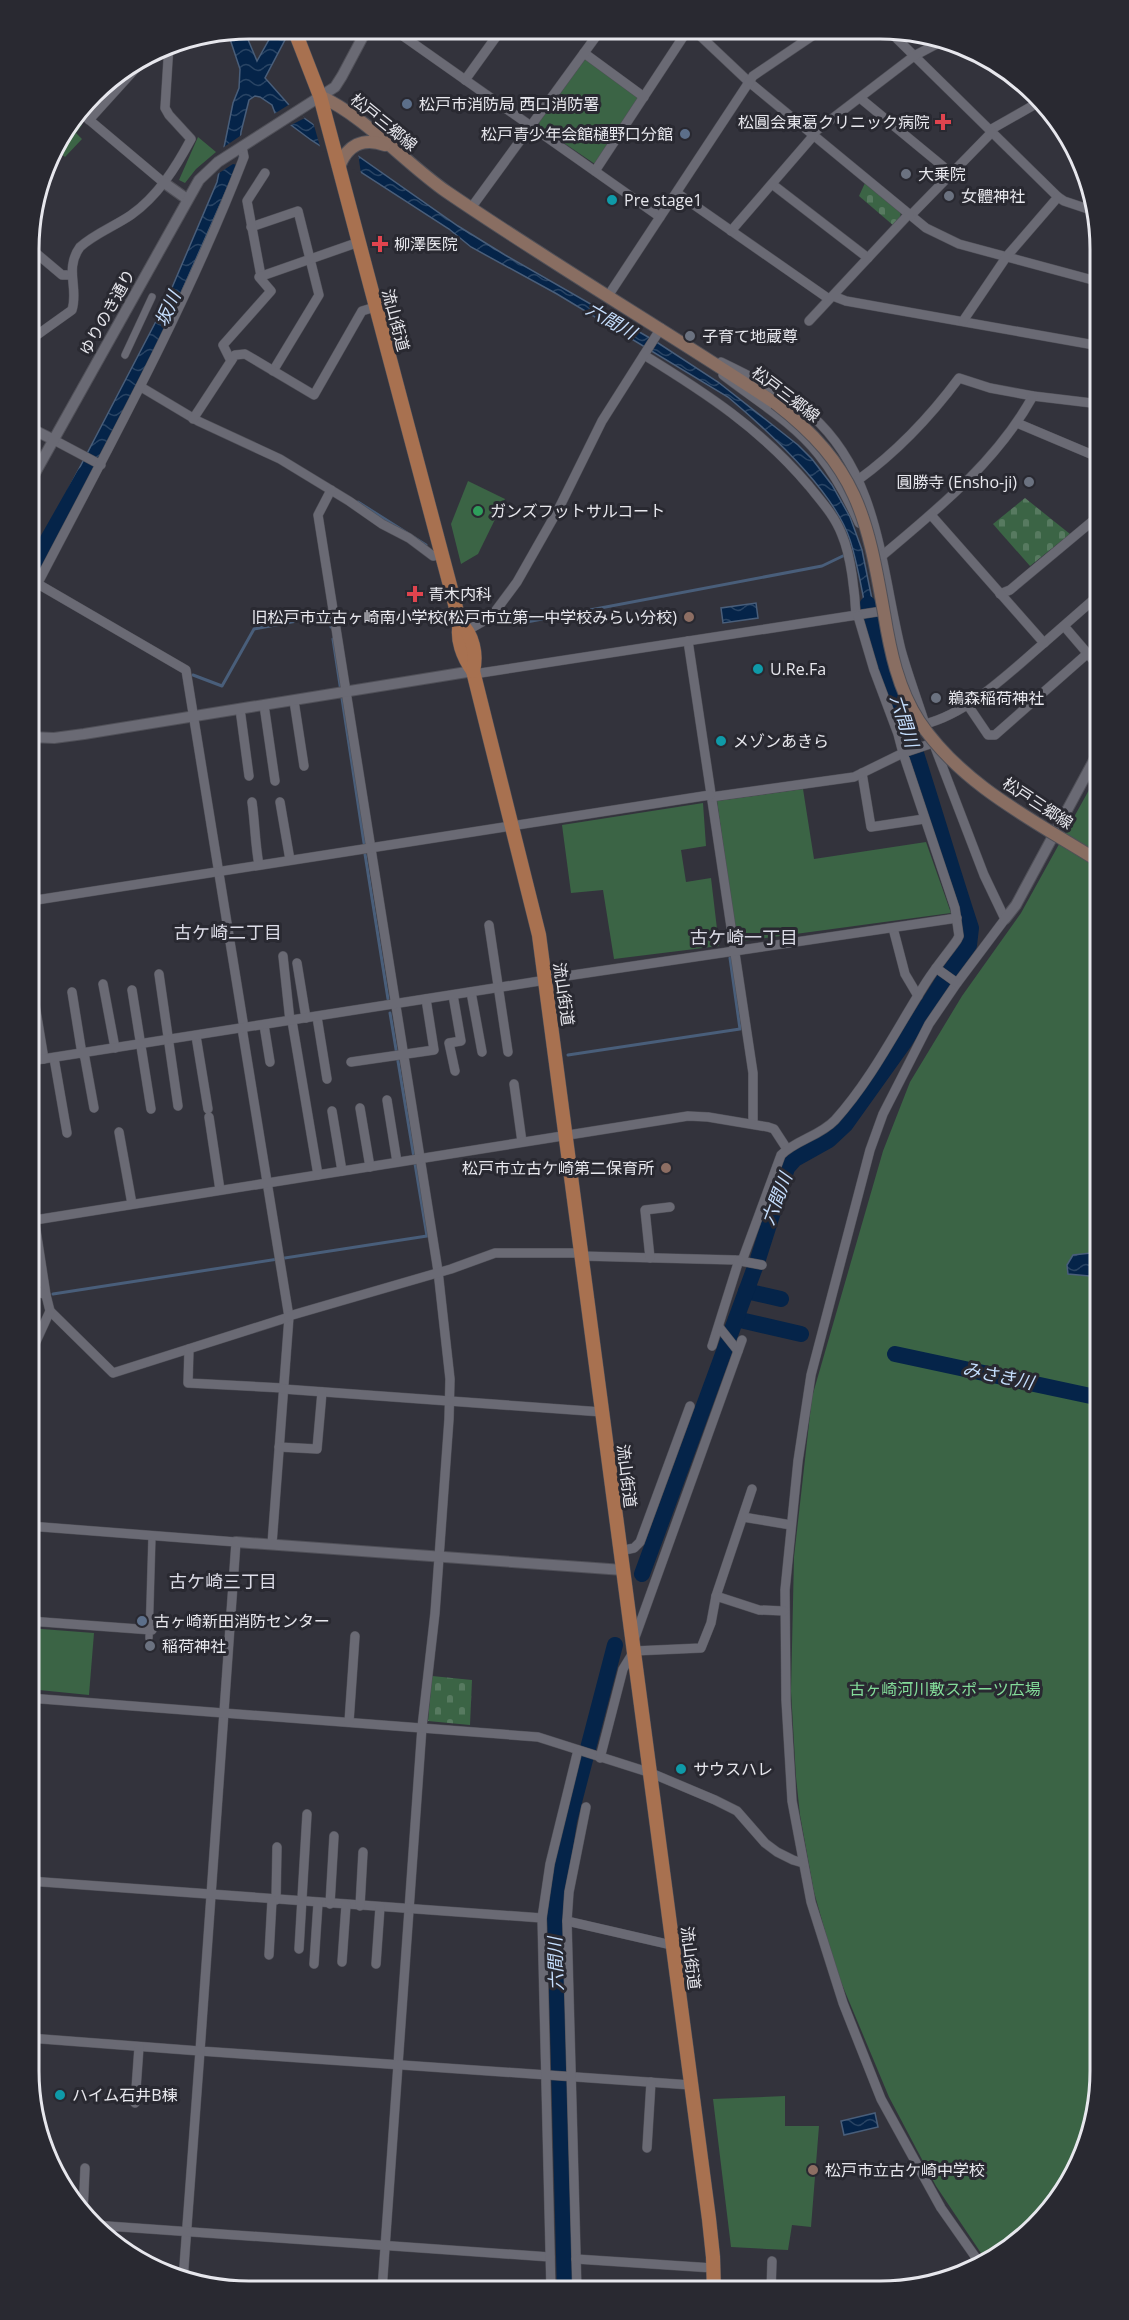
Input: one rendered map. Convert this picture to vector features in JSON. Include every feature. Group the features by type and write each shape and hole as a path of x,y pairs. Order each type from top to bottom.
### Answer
{"main road":[{"name":"流山街道","path":"299,39 321,96 442,554 476,660 473,673 535,912 567,1135 712,2239 714,2281"},
{"name":"松戸三郷線","path":"321,96 350,113 425,176 471,208 608,296 659,332 691,348 775,403 823,445 845,476 861,509 873,549 892,654 901,683 921,724 939,747 973,779 1090,855"},
{"path":"339,167 349,149 357,144 369,142 384,144 392,149"}],"street":[{"name":"ゆりのき通り","path":"39,467 199,180 218,162 339,82 362,39"},
{"path":"407,39 660,217"},
{"path":"465,80 493,39"},
{"path":"471,208 594,39"},
{"path":"595,171 682,39"},
{"path":"704,39 749,82 926,228 944,238 969,247 1090,279"},
{"path":"608,296 753,76 808,39"},
{"path":"897,39 1058,197 1086,208"},
{"path":"731,231 813,135 914,56 933,46"},
{"path":"584,53 644,97"},
{"path":"39,334 72,310 74,255 80,247 133,214 177,166 191,139 165,108 169,55"},
{"path":"89,120 128,77"},
{"path":"861,98 951,172"},
{"path":"809,321 991,131 1033,106"},
{"path":"86,117 163,182 187,199"},
{"path":"39,582 141,387 202,262 244,157 241,147"},
{"path":"231,361 223,345 271,291 260,278 247,201 265,173"},
{"path":"772,184 868,258"},
{"path":"677,193 831,297 1090,344"},
{"path":"963,321 1007,256 1058,197"},
{"path":"250,227 297,211 319,294 273,371"},
{"path":"261,276 358,242"},
{"path":"39,256 62,275 72,275"},
{"path":"125,355 152,297"},
{"path":"194,419 235,355 245,354 314,395 362,311 375,307"},
{"path":"464,626 491,617 517,582 559,508 603,421 659,332"},
{"path":"691,348 765,384 811,416 837,444 858,480 873,516 902,650 930,744 984,875 1005,919"},
{"path":"691,348 802,436 833,474 866,535 882,551"},
{"path":"644,356 713,398 764,439 798,473 831,514 842,534 857,616 955,908 959,936 936,968 891,1041 833,1122 787,1149 781,1155 741,1260 712,1346"},
{"path":"858,480 901,446 928,418 959,378 990,388 1090,404"},
{"path":"141,387 194,419 280,459 408,538 433,556 442,554"},
{"path":"882,551 931,515 964,485 1017,423 1033,396"},
{"path":"1017,423 1090,454"},
{"path":"39,432 100,464"},
{"path":"330,490 318,515 438,1271 450,1379 440,1556 422,1727 383,2281"},
{"path":"831,514 863,493"},
{"path":"931,515 1044,643"},
{"path":"1000,594 1010,590 1090,528"},
{"path":"39,585 186,670 289,1317 272,1544"},
{"path":"925,724 943,719 1001,680 1090,603"},
{"path":"39,737 68,737 892,609"},
{"path":"1064,626 1090,656"},
{"path":"688,642 753,1074 753,1124"},
{"path":"967,704 988,735 995,735 1088,653"},
{"path":"294,701 304,766"},
{"path":"264,705 275,781"},
{"path":"240,709 249,776"},
{"path":"39,900 513,825 854,777 904,753 930,744"},
{"path":"976,2258 941,2208 882,2099 832,1971 811,1902 792,1801 786,1700 784,1611 786,1567 802,1430 811,1375 864,1167 883,1114 929,1024 1016,904 1090,767"},
{"path":"862,773 871,827 924,819"},
{"path":"252,802 259,865"},
{"path":"280,802 290,860"},
{"path":"39,1060 546,979 957,918"},
{"path":"489,926 508,1052"},
{"path":"893,928 905,974 918,996"},
{"path":"283,956 291,1021 318,1175"},
{"path":"297,963 306,1018"},
{"path":"936,968 957,983"},
{"path":"159,974 178,1106"},
{"path":"103,984 115,1048"},
{"path":"132,990 151,1109"},
{"path":"72,992 94,1108"},
{"path":"471,992 482,1052"},
{"path":"453,995 461,1041 449,1043 455,1071"},
{"path":"351,1062 434,1050 426,999"},
{"path":"317,1017 327,1079"},
{"path":"39,1019 67,1133"},
{"path":"264,1025 270,1062"},
{"path":"196,1035 220,1190"},
{"path":"514,1084 522,1142"},
{"path":"387,1100 397,1162"},
{"path":"360,1108 370,1167"},
{"path":"332,1111 342,1171"},
{"path":"39,1219 688,1116 708,1117 774,1129 787,1149"},
{"path":"119,1132 132,1204"},
{"path":"650,1257 645,1210 670,1207"},
{"path":"39,1255 50,1311 113,1373 495,1253 741,1260 762,1265"},
{"path":"39,1292 46,1295"},
{"path":"39,1335 50,1311"},
{"path":"719,1327 738,1351"},
{"path":"600,1758 623,1669 633,1647 742,1340"},
{"path":"189,1349 188,1383 602,1412"},
{"path":"279,1447 317,1449 322,1392"},
{"path":"620,1551 634,1548 640,1542 690,1407"},
{"path":"633,1647 701,1648 711,1623 716,1596 752,1489"},
{"path":"743,1517 791,1526"},
{"path":"39,1527 623,1570"},
{"path":"39,1623 150,1633 152,1536"},
{"path":"184,2271 236,1542"},
{"path":"716,1596 759,1610 784,1611"},
{"path":"349,1722 355,1636"},
{"path":"39,1699 527,1735 651,1773 687,1787 737,1811 765,1843 793,1860 803,1863"},
{"path":"551,2281 542,1918 550,1864 578,1750"},
{"path":"577,2281 567,1921 569,1892 586,1807"},
{"path":"298,1949 307,1814"},
{"path":"330,1904 334,1836"},
{"path":"270,1955 277,1847"},
{"path":"360,1906 363,1852"},
{"path":"39,1882 542,1918"},
{"path":"314,1964 318,1903"},
{"path":"342,1962 346,1905"},
{"path":"376,1964 380,1907"},
{"path":"567,1921 667,1944 673,1943"},
{"path":"39,2039 691,2085"},
{"path":"135,2103 139,2047"},
{"path":"647,2148 651,2082"},
{"path":"84,2201 85,2168"},
{"path":"107,2225 550,2257"},
{"path":"576,2259 713,2268"},
{"path":"771,2281 772,2261"}],"green space":[{"path":"585,59 637,96 638,101 595,164 540,127 539,122"},
{"path":"80,123 82,125 76,133 82,139 65,157 62,154"},
{"path":"198,137 216,152 196,169 185,183 179,180"},
{"path":"865,183 901,210 900,219 894,226 859,196"},
{"name":"ガンズフットサルコート","path":"468,481 505,499 478,554 461,564 451,524"},
{"path":"1025,498 1070,534 1030,566 993,524"},
{"name":"古ヶ崎河川敷スポーツ広場","path":"1090,788 1090,2085 1079,2138 1055,2188 1018,2229 982,2255 936,2186 889,2097 836,1970 814,1892 800,1815 796,1777 791,1691 794,1557 812,1397 883,1151 910,1082 962,996 1021,913"},
{"path":"803,789 814,859 926,842 951,913 737,942 717,801"},
{"path":"703,803 706,846 681,850 686,882 711,878 719,946 614,959 603,890 571,893 562,825"},
{"path":"39,1629 94,1633 89,1695 39,1690"},
{"path":"432,1676 472,1680 470,1725 428,1721"},
{"path":"785,2096 785,2126 819,2126 811,2227 792,2225 788,2250 731,2247 713,2099"}],"water":[{"path":"248,39 257,61 269,39 286,39 265,78 304,118 458,226 655,341 718,382 798,445 832,485 850,517 862,550 877,624 869,626 850,540 830,502 798,462 728,397 557,294 471,247 449,229 311,140 275,113 272,105 255,96 249,100 241,132 238,164 154,354 81,497 68,490 165,304 217,182 233,103 239,88 240,69 230,40"},
{"path":"756,603 758,618 723,623 721,608"},
{"path":"1090,1253 1090,1276 1068,1274 1067,1265 1073,1255"},
{"path":"875,2113 878,2127 844,2135 841,2121"}],"pier":[{"path":"290,104 305,118 289,126 274,114"},
{"path":"313,122 358,153 361,174 321,150"},
{"path":"243,134 237,165 233,164 216,175 221,149"}],"waterway":[{"name":"坂川","path":"39,555 85,474"},
{"path":"358,502 426,545"},
{"path":"501,618 516,624 822,566 847,554"},
{"name":"六間川","path":"642,1574 758,1259 787,1168 795,1159 829,1140 845,1125 969,945 971,928 913,744 882,658 868,604"},
{"path":"193,675 222,686 254,629 329,615 331,627"},
{"path":"333,639 364,843"},
{"path":"365,854 388,999"},
{"path":"568,1055 740,1029 730,958"},
{"path":"53,1294 427,1236 390,1013"},
{"path":"746,1291 781,1299"},
{"name":"みさき川","path":"736,1319 801,1334"},
{"name":"みさき川","path":"895,1354 1090,1396"},
{"name":"六間川","path":"565,2281 555,1914 569,1821 615,1645"}],"place":[{"name":"松戸市消防局 西口消防署","path":"407,104"},
{"name":"松圓会東葛クリニック病院","path":"943,122"},
{"name":"松戸青少年会館樋野口分館","path":"685,134"},
{"name":"大乗院","path":"906,174"},
{"name":"女體神社","path":"949,196"},
{"name":"Pre stage1","path":"612,200"},
{"name":"柳澤医院","path":"380,244"},
{"name":"子育て地蔵尊","path":"690,336"},
{"name":"圓勝寺 (Ensho-ji)","path":"1029,482"},
{"name":"ガンズフットサルコート","path":"478,511"},
{"name":"青木内科","path":"415,594"},
{"name":"旧松戸市立古ヶ崎南小学校(松戸市立第一中学校みらい分校)","path":"689,617"},
{"name":"U.Re.Fa","path":"758,669"},
{"name":"鵜森稲荷神社","path":"936,698"},
{"name":"メゾンあきら","path":"721,741"},
{"name":"松戸市立古ケ崎第二保育所","path":"666,1168"},
{"name":"古ヶ崎新田消防センター","path":"142,1621"},
{"name":"稲荷神社","path":"150,1646"},
{"name":"サウスハレ","path":"681,1769"},
{"name":"ハイム石井B棟","path":"60,2095"},
{"name":"松戸市立古ケ崎中学校","path":"813,2170"}],"district":[{"name":"古ケ崎二丁目","path":"228,933"},
{"name":"古ケ崎一丁目","path":"744,938"},
{"name":"古ケ崎三丁目","path":"223,1582"}]}
